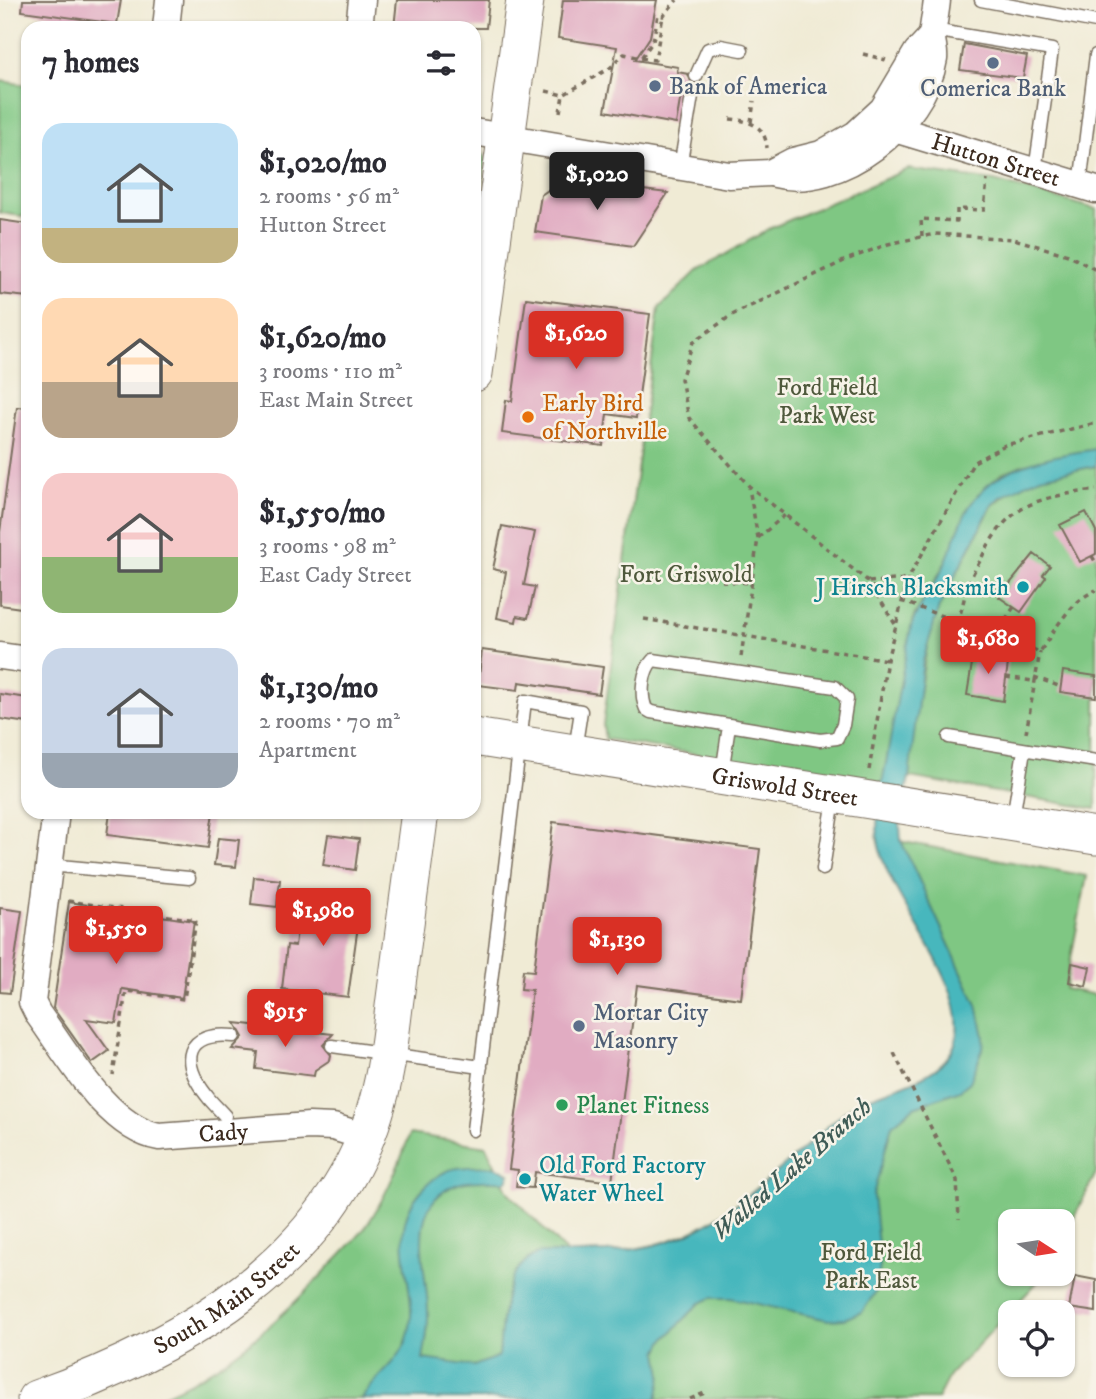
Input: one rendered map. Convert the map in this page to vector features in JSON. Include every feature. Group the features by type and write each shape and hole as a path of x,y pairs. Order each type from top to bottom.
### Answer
{"street":[{"path":"167,21 169,0"},
{"path":"360,21 362,0"},
{"path":"481,278 491,134 525,0"},
{"path":"491,134 729,175 769,161 794,179 840,168 886,122 912,108 934,59 933,33 937,0"},
{"name":"Hutton Street","path":"886,122 1088,187"},
{"path":"0,656 21,659"},
{"name":"Griswold Street","path":"481,738 721,777 857,790 917,808 1096,836"},
{"name":"Cady","path":"55,819 32,1002 37,1014 104,1083 128,1126 159,1137 309,1126 333,1127 366,1137"},
{"name":"South Main Street","path":"36,1399 95,1378 174,1340 268,1273 312,1229 337,1194 366,1137 378,1101 388,1056 419,819"}],"lane":[{"path":"981,0 1096,22"},
{"path":"933,33 1052,50 1035,171"},
{"path":"695,76 708,49 721,46 743,50"},
{"path":"1088,187 1096,55"},
{"path":"680,167 692,96"},
{"path":"653,660 738,672 840,689 847,699 843,725 837,738 829,741 729,726 659,714 646,709 643,695 646,669 653,660"},
{"path":"721,777 729,726"},
{"path":"949,737 1096,761"},
{"path":"473,1130 519,745"},
{"path":"1013,823 1024,750"},
{"path":"822,869 857,790"},
{"path":"49,864 189,878"},
{"path":"225,1116 197,1081 191,1051 194,1044 205,1036 234,1036"},
{"path":"332,1046 481,1067"}],"path":[{"path":"546,91 563,95 610,68 624,54 655,60 663,16 677,0"},
{"path":"641,58 653,41 658,15 663,16"},
{"path":"863,54 898,64"},
{"path":"560,112 563,95"},
{"path":"751,122 754,101"},
{"path":"730,118 751,122 766,138 769,161"},
{"path":"922,237 921,219 957,221 957,208 984,210 987,178"},
{"path":"895,624 869,582 749,486 689,418 681,379 693,342 732,315 846,260 935,234 1014,239 1068,255 1096,270"},
{"path":"857,790 908,579 974,462 1005,445 1095,422"},
{"path":"738,672 758,538 749,486"},
{"path":"956,622 966,590 985,552 995,534 1018,509 1046,498 1096,490"},
{"path":"758,538 785,515"},
{"path":"1092,556 1096,563"},
{"path":"869,582 908,579"},
{"path":"722,582 752,583"},
{"path":"1024,750 1040,652 1084,596 1096,590"},
{"path":"901,601 1040,652"},
{"path":"994,636 1014,607"},
{"path":"644,620 887,660"},
{"path":"1006,677 1034,679 1061,687"},
{"path":"68,901 196,920 184,999 126,991 104,1083"},
{"path":"894,1053 957,1180 959,1219"},
{"path":"690,1399 707,1392"}],"green space":[{"path":"0,81 21,84 21,216 0,213"},
{"path":"481,152 486,158 481,190"},
{"name":"Ford Field Park West","path":"908,169 994,181 1096,209 1096,449 1022,465 1001,474 981,492 942,569 914,616 882,785 605,739 603,725 659,308 697,271 771,228"},
{"path":"1096,466 1096,809 909,777 914,724 930,629 992,506 1015,487 1040,477"},
{"name":"Ford Field Park East","path":"877,837 1087,876 1065,989 1096,995 1096,1173 1075,1216 1075,1209 998,1209 998,1286 1034,1286 1021,1300 998,1300 998,1324 949,1376 937,1399 154,1399 180,1388 228,1359 271,1324 312,1285 367,1225 391,1181 410,1134 486,1146 508,1192 567,1253 625,1250 667,1241 698,1228 765,1182 849,1109 868,1098 929,1073 951,1052 957,1037 957,1015 951,990 939,964 884,860"}],"water":[{"name":"Walled Lake Branch","path":"1096,449 1096,466 1040,477 1000,497 992,505 939,607 923,661 909,777 900,826 901,841 977,1005 984,1036 983,1049 970,1082 960,1090 914,1107 892,1125 873,1195 880,1265 877,1290 862,1312 844,1319 828,1320 731,1298 711,1298 700,1303 664,1340 658,1352 662,1375 657,1399 362,1399 398,1356 407,1339 411,1301 403,1244 404,1226 410,1208 422,1190 443,1173 478,1166 492,1167 510,1174 507,1181 464,1182 441,1193 430,1206 424,1221 422,1238 428,1316 423,1359 474,1366 499,1356 506,1297 518,1270 527,1260 540,1253 611,1252 646,1247 697,1229 750,1194 851,1107 917,1080 943,1062 952,1050 957,1035 956,1012 939,964 886,868 877,835 879,799 911,627 944,566 965,514 980,492 993,481 1025,464"}],"building":[{"path":"23,0 121,0 118,21 95,21 22,11"},
{"path":"397,0 489,0 486,28 481,28 481,21 395,21"},
{"path":"563,0 657,0 650,37 635,60 678,67 677,72 688,74 692,84 701,83 699,92 690,88 681,95 676,124 605,111 617,47 558,38"},
{"name":"Comerica Bank","path":"964,44 1027,56 1023,78 960,70"},
{"path":"561,181 668,193 633,246 535,232 541,195"},
{"path":"0,220 21,223 21,296 0,294"},
{"path":"526,298 650,314 636,418 607,414 603,446 502,433 506,400 512,401"},
{"path":"17,407 21,407 21,608 0,605 0,532"},
{"path":"1086,512 1096,531 1096,554 1080,562 1060,525"},
{"path":"502,526 535,532 524,585 535,587 528,618 517,616 516,622 497,618 506,572 493,569"},
{"name":"J Hirsch Blacksmith","path":"1034,554 1050,566 1043,575 1046,577 1021,612 999,597"},
{"path":"482,650 603,667 599,694 519,682 518,690 481,685"},
{"path":"974,651 1009,656 1003,701 967,695"},
{"path":"1063,671 1096,676 1096,697 1060,692"},
{"path":"0,694 21,697 21,722 0,719"},
{"path":"109,819 212,819 208,848 107,835"},
{"path":"553,822 760,849 741,999 637,985 612,1182 535,1172 533,1188 516,1187 518,1170 509,1169 532,990 521,989 523,970 534,971"},
{"path":"328,835 359,839 355,870 323,865"},
{"path":"218,838 239,840 236,867 214,865"},
{"path":"254,877 280,880 277,907 251,904"},
{"path":"301,897 361,904 348,997 282,989 287,945 295,946"},
{"path":"69,902 194,921 182,998 122,989 116,1023 86,1019 109,1051 92,1063 53,1008"},
{"path":"0,908 22,911 10,993 0,992"},
{"path":"1072,963 1090,967 1086,986 1069,982"},
{"path":"235,1023 333,1034 323,1045 331,1055 330,1060 315,1070 314,1076 256,1069 258,1052 232,1049 243,1037"},
{"path":"1075,1276 1096,1280 1096,1312 1075,1309 1075,1300 1070,1300"}],"place":[{"name":"Comerica Bank","path":"993,63"},
{"name":"Bank of America","path":"655,86"},
{"name":"Early Bird of Northville","path":"528,417"},
{"name":"J Hirsch Blacksmith","path":"1023,587"},
{"name":"Mortar City Masonry","path":"579,1026"},
{"name":"Planet Fitness","path":"562,1105"},
{"name":"Old Ford Factory Water Wheel","path":"525,1179"}],"park label":[{"name":"Fort Griswold","path":"686,574"}]}
